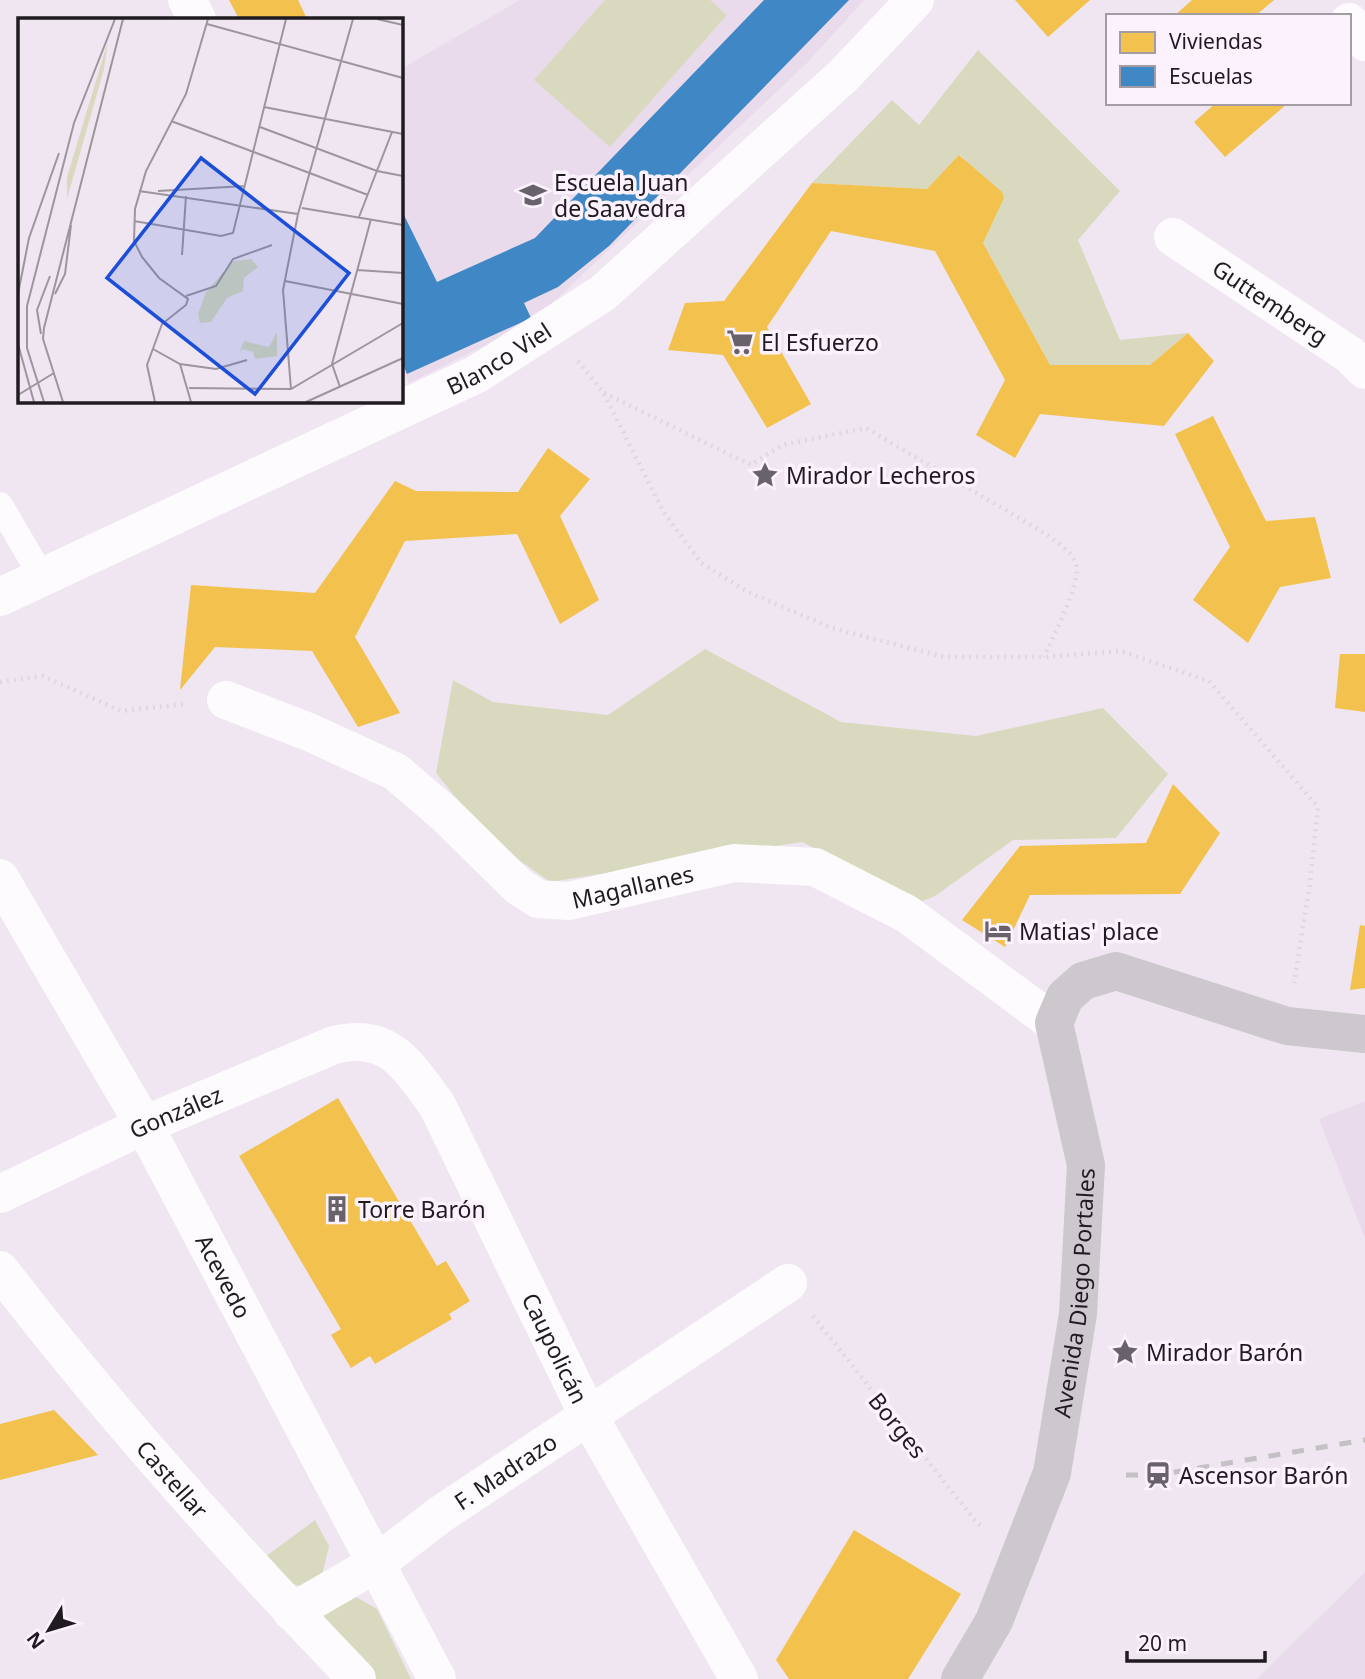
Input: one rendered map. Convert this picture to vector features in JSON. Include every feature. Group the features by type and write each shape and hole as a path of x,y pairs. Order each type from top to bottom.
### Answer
{"main road":[{"path":"1054,1023 1065,998 1083,981 1116,971 1287,1026 1365,1034"},
{"name":"Avenida Diego Portales","path":"960,1679 994,1621 1052,1474 1078,1314 1086,1165 1054,1023"}],"street":[{"path":"187,0 196,18"},
{"name":"Blanco Viel","path":"0,597 399,405 477,374 603,293 843,76 915,0"},
{"path":"1351,24 1365,42"},
{"name":"Guttemberg","path":"1173,237 1350,355 1365,370"},
{"name":"Magallanes","path":"226,700 309,732 396,772 446,815 518,886 538,899 569,901 734,863 815,867 907,914 1054,1023"},
{"name":"Acevedo","path":"0,878 144,1125 437,1679"},
{"name":"González","path":"0,1194 144,1125 334,1045 357,1040"},
{"name":"Caupolicán","path":"357,1040 383,1048 407,1064 437,1105 589,1417 739,1679"},
{"name":"Castellar","path":"0,1270 54,1341 292,1612 357,1679"},
{"name":"F. Madrazo","path":"292,1612 377,1563 441,1514 788,1283"}],"lane":[{"path":"0,505 42,577"}],"path":[{"path":"1044,657 1076,580 1077,566 1070,554 1046,534 866,428 782,445 751,465 603,392 671,521 701,563 748,592 832,628 944,657 1044,657 1120,651 1209,681 1318,807 1310,883 1287,1026"},
{"path":"0,682 43,676 121,711 226,700"},
{"name":"Borges","path":"788,1283 883,1408 977,1523 1025,1548"}],"shaded area":[{"name":"Escuela Juan de Saavedra","path":"520,0 864,0 806,64 532,322 409,383 402,368 402,68"},
{"path":"1365,1101 1365,1238 1319,1119"},
{"path":"1365,1572 1365,1679 1257,1679"}],"green space":[{"path":"605,0 710,0 727,15 610,147 534,80"},
{"path":"978,50 1120,191 1078,240 1120,340 1188,333 1150,365 1050,365 983,243 1004,198 960,155 927,189 812,183 892,100 919,125"},
{"path":"705,649 841,722 976,736 1103,708 1168,774 1116,838 1013,840 935,896 920,902 802,842 550,882 488,838 436,773 453,680 493,702 608,715"},
{"path":"315,1520 329,1546 322,1575 304,1587 283,1581 265,1557"},
{"path":"349,1593 377,1609 411,1679 368,1679 329,1639 322,1612"}],"building: Viviendas":[{"path":"229,0 298,0 307,18 238,18"},
{"path":"1015,0 1090,0 1048,37"},
{"path":"1192,0 1274,0 1257,14 1176,14"},
{"path":"1214,105 1286,105 1225,157 1194,122"},
{"path":"959,155 1002,192 1004,198 983,243 1050,365 1150,365 1188,333 1214,361 1164,426 1040,414 1015,458 976,435 1005,380 935,251 831,231 767,327 811,404 767,428 723,355 668,350 685,303 724,301 812,183 927,189"},
{"path":"1213,416 1266,521 1315,517 1331,578 1280,587 1248,643 1193,600 1230,547 1175,434"},
{"path":"548,448 590,479 560,516 599,600 560,624 517,534 405,541 355,637 400,713 358,727 312,651 215,647 180,690 191,585 315,593 395,481 416,491 518,492"},
{"path":"1340,654 1365,654 1365,712 1335,708"},
{"path":"1173,784 1220,833 1180,894 1030,895 1005,947 962,920 1020,846 1146,843"},
{"path":"1360,925 1365,926 1365,988 1350,990"},
{"name":"Torre Barón","path":"338,1098 437,1266 446,1261 470,1301 449,1314 452,1319 375,1364 370,1356 351,1368 331,1335 341,1329 239,1156"},
{"path":"54,1410 98,1455 0,1480 0,1424"},
{"path":"854,1530 961,1594 908,1679 789,1679 776,1660"}],"building: Escuelas":[{"path":"764,0 849,0 609,246 558,287 524,303 531,318 407,374 402,362 402,211 437,282 535,238"}],"railway":[{"path":"1126,1475 1158,1475 1365,1440"}],"place":[{"name":"Escuela Juan de Saavedra","path":"533,195"},
{"name":"El Esfuerzo","path":"740,342"},
{"name":"Mirador Lecheros","path":"765,475"},
{"name":"Matias' place","path":"998,931"},
{"name":"Torre Barón","path":"337,1209"},
{"name":"Mirador Barón","path":"1125,1352"},
{"name":"Ascensor Barón","path":"1158,1475"}]}
